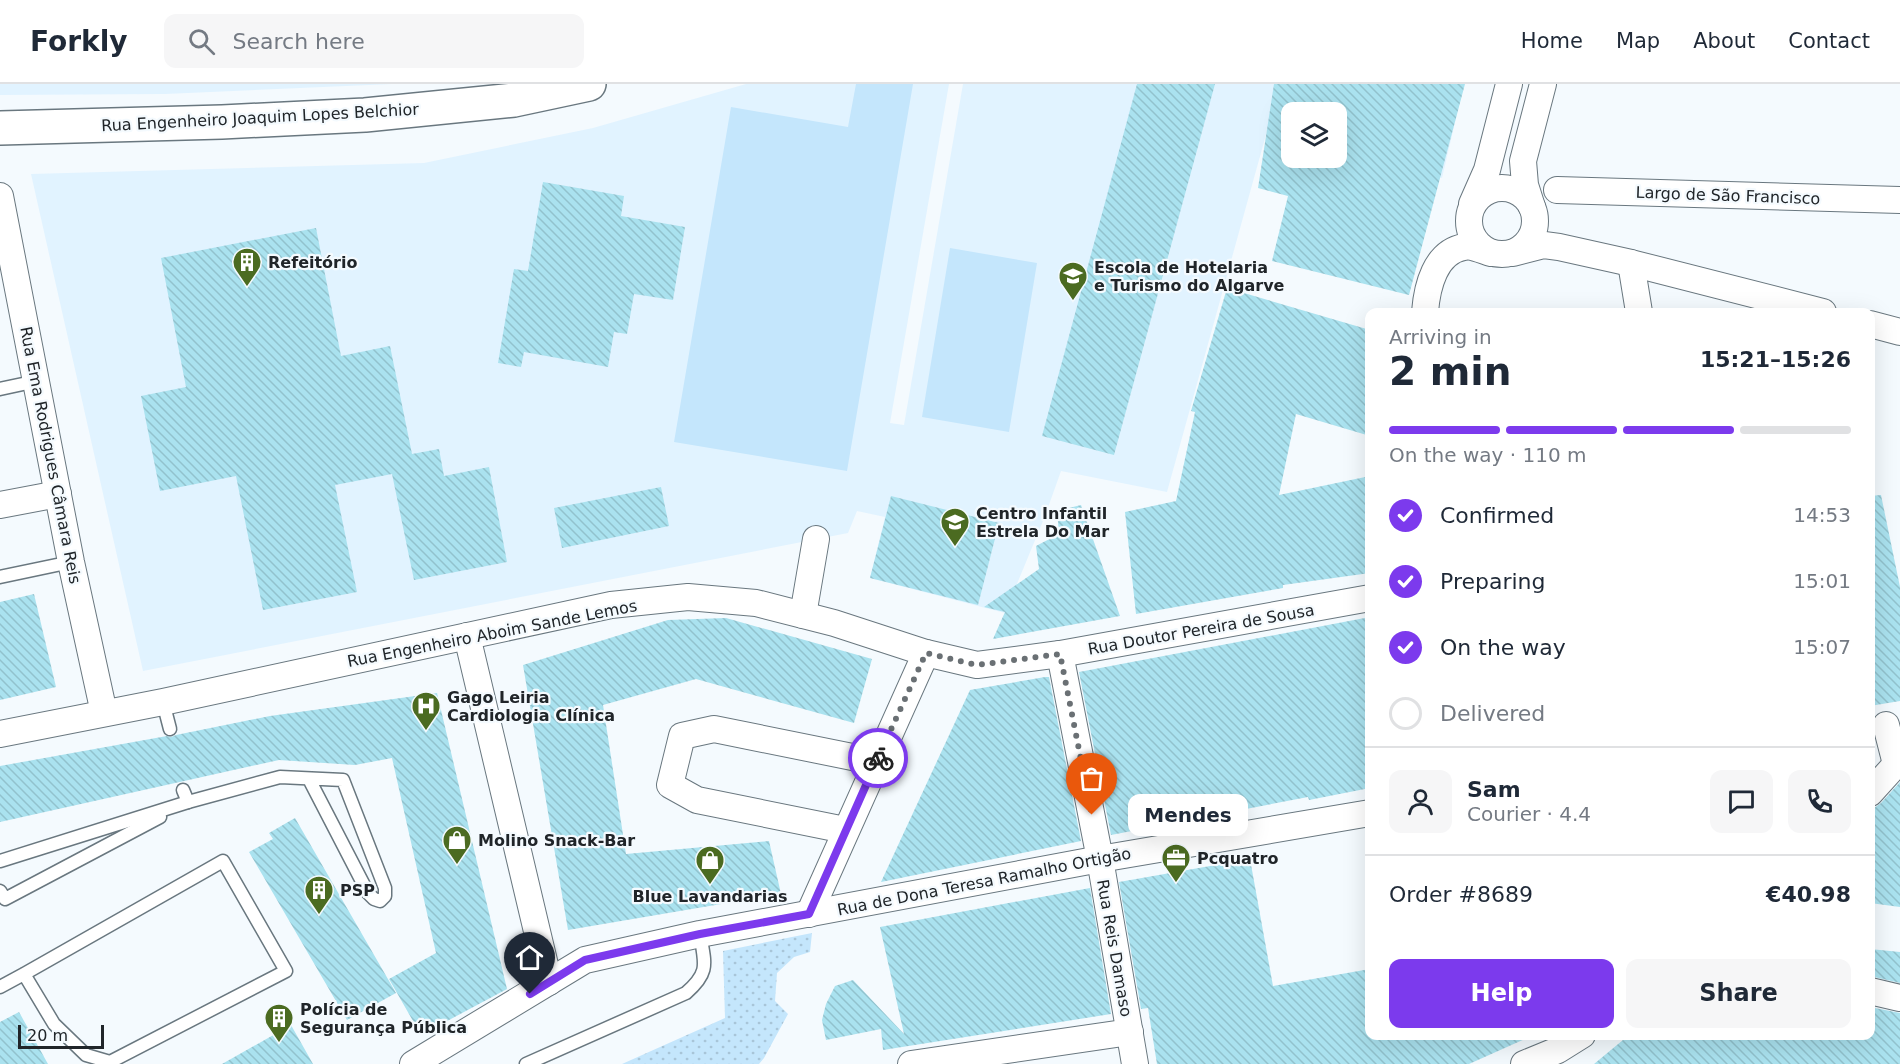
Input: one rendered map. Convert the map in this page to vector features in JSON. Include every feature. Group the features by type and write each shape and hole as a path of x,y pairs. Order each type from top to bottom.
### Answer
{"street":[{"name":"Rua Engenheiro Joaquim Lopes Belchior","path":"0,128 364,116 514,100 589,84"},
{"path":"1509,84 1487,170 1470,209 1469,231 1474,241 1483,249 1503,253 1522,248 1530,240 1543,201"},
{"path":"1543,201 1525,185 1523,161 1544,84"},
{"path":"1470,209 1476,199 1495,188 1506,188 1526,198 1543,201"},
{"name":"Rua Ema Rodrigues Câmara Reis","path":"0,196 7,276 38,381 71,562 115,711"},
{"name":"Largo de São Francisco","path":"1543,201 1900,200"},
{"path":"1425,308 1432,278 1446,254 1465,246 1503,253 1544,244 1631,263 1807,308"},
{"path":"1631,263 1638,308"},
{"path":"1875,325 1900,332"},
{"path":"0,505 58,494"},
{"path":"803,615 816,539"},
{"name":"Rua Engenheiro Aboim Sande Lemos","path":"115,711 611,605 688,597 756,603 834,623 926,653"},
{"name":"Rua Doutor Pereira de Sousa","path":"926,653 977,665 1060,654 1365,599"},
{"path":"467,636 549,982"},
{"path":"809,914 926,653"},
{"name":"Rua Reis Damaso","path":"1060,654 1100,859 1135,1064"},
{"path":"0,734 115,711"},
{"path":"1875,787 1898,762 1885,725"},
{"path":"845,830 697,800 670,785 682,735 714,729 877,762"},
{"name":"Rua de Dona Teresa Ramalho Ortigão","path":"427,1061 585,960 700,934 1100,859 1365,814"},
{"path":"1875,991 1900,998"},
{"path":"911,1064 1130,1032"},
{"path":"1524,1064 1558,1050 1574,1040"}],"lane":[{"path":"0,389 38,381"},
{"path":"0,577 71,562"},
{"path":"163,702 170,729"},
{"path":"0,861 185,796 280,777 343,780 385,888 385,896 380,901 368,893 309,779"},
{"path":"0,891 5,899 185,796"},
{"path":"0,987 224,861 285,971 110,1062 86,1055 54,1024 24,974"},
{"path":"526,1064 686,993 700,981 705,964 700,934"}],"shaded area":[{"path":"0,84 392,84 165,94 0,95"},
{"path":"746,84 949,84 890,423 904,425 963,84 1464,84 1442,178 1347,153 1347,102 1281,102 1281,120 1267,131 1167,492 1061,471 1005,613 870,578 885,517 857,511 848,533 143,671 31,174 424,163 593,128"},
{"path":"856,84 913,84 847,471 674,442 731,107 848,127"},
{"path":"950,248 1037,263 1009,432 922,417"},
{"path":"812,933 810,952 794,957 777,973 775,1001 788,1014 759,1064 622,1064 725,1018 723,951"}],"building":[{"path":"1137,84 1215,84 1114,455 1042,436"},
{"path":"1274,84 1465,84 1409,295 1272,261 1288,196 1258,188"},
{"path":"543,182 624,196 621,216 685,227 673,300 634,294 627,334 614,332 608,367 524,352 521,367 498,363 514,269 528,271"},
{"path":"316,228 341,356 390,346 412,454 439,449 444,476 489,467 507,562 414,580 392,474 335,485 357,592 263,610 236,476 160,491 141,396 186,387 161,258"},
{"path":"1227,288 1365,329 1365,435 1296,414 1279,495 1365,477 1365,574 1283,585 1283,588 1136,614 1125,512 1176,501 1195,412 1191,411"},
{"path":"661,487 669,526 562,548 554,508"},
{"path":"1881,495 1900,587 1900,701 1875,705 1875,496"},
{"name":"Centro Infantil Estrela Do Mar","path":"891,496 999,523 978,605 870,578"},
{"path":"1081,505 1120,616 993,639 1005,612 984,607 1039,569 1036,546 1059,534 1057,511"},
{"path":"34,594 56,687 0,700 0,602"},
{"path":"726,618 872,659 854,723 696,679 603,705 626,854 769,841 781,894 568,930 523,665 668,620"},
{"path":"1365,618 1365,789 1309,800 1308,797 1111,835 1079,672"},
{"path":"1049,677 1081,841 881,882 970,690"},
{"path":"437,693 507,989 421,1035 389,979 436,953 392,758 355,765 279,760 0,822 0,766 171,737 270,716"},
{"path":"1900,782 1900,907 1875,904 1875,807"},
{"name":"PSP","path":"295,818 396,993 347,1020 249,852 273,839 269,833"},
{"path":"1250,859 1273,986 1365,970 1365,1040 1523,1040 1469,1064 1157,1064 1148,1008 1141,1009 1119,882"},
{"path":"1090,888 1111,1014 883,1050 881,1029 826,1040 822,1020 826,1004 835,986 853,980 904,1034 880,927"},
{"path":"1875,950 1900,952 1900,983 1875,977"},
{"path":"1875,1008 1900,1013 1900,1064 1594,1064 1623,1040 1875,1040"},
{"path":"19,1012 48,1064 0,1064 0,1022"},
{"name":"Polícia de Segurança Pública","path":"291,1025 313,1064 222,1064"}],"way so far":[{"path":"878,758 926,653 977,665 1060,654 1092,815"}],"place":[{"name":"Refeitório","path":"247,288"},
{"name":"Escola de Hotelaria e Turismo do Algarve","path":"1073,302"},
{"name":"Centro Infantil Estrela Do Mar","path":"955,548"},
{"name":"Gago Leiria Cardiologia Clínica","path":"426,732"},
{"name":"Mendes","path":"1092,815"},
{"name":"Molino Snack-Bar","path":"457,866"},
{"name":"Pcquatro","path":"1176,884"},
{"name":"Blue Lavandarias","path":"710,886"},
{"name":"PSP","path":"319,916"},
{"name":"Polícia de Segurança Pública","path":"279,1044"}],"route":[{"path":"530,994 585,960 700,934 809,914 878,758"}]}
